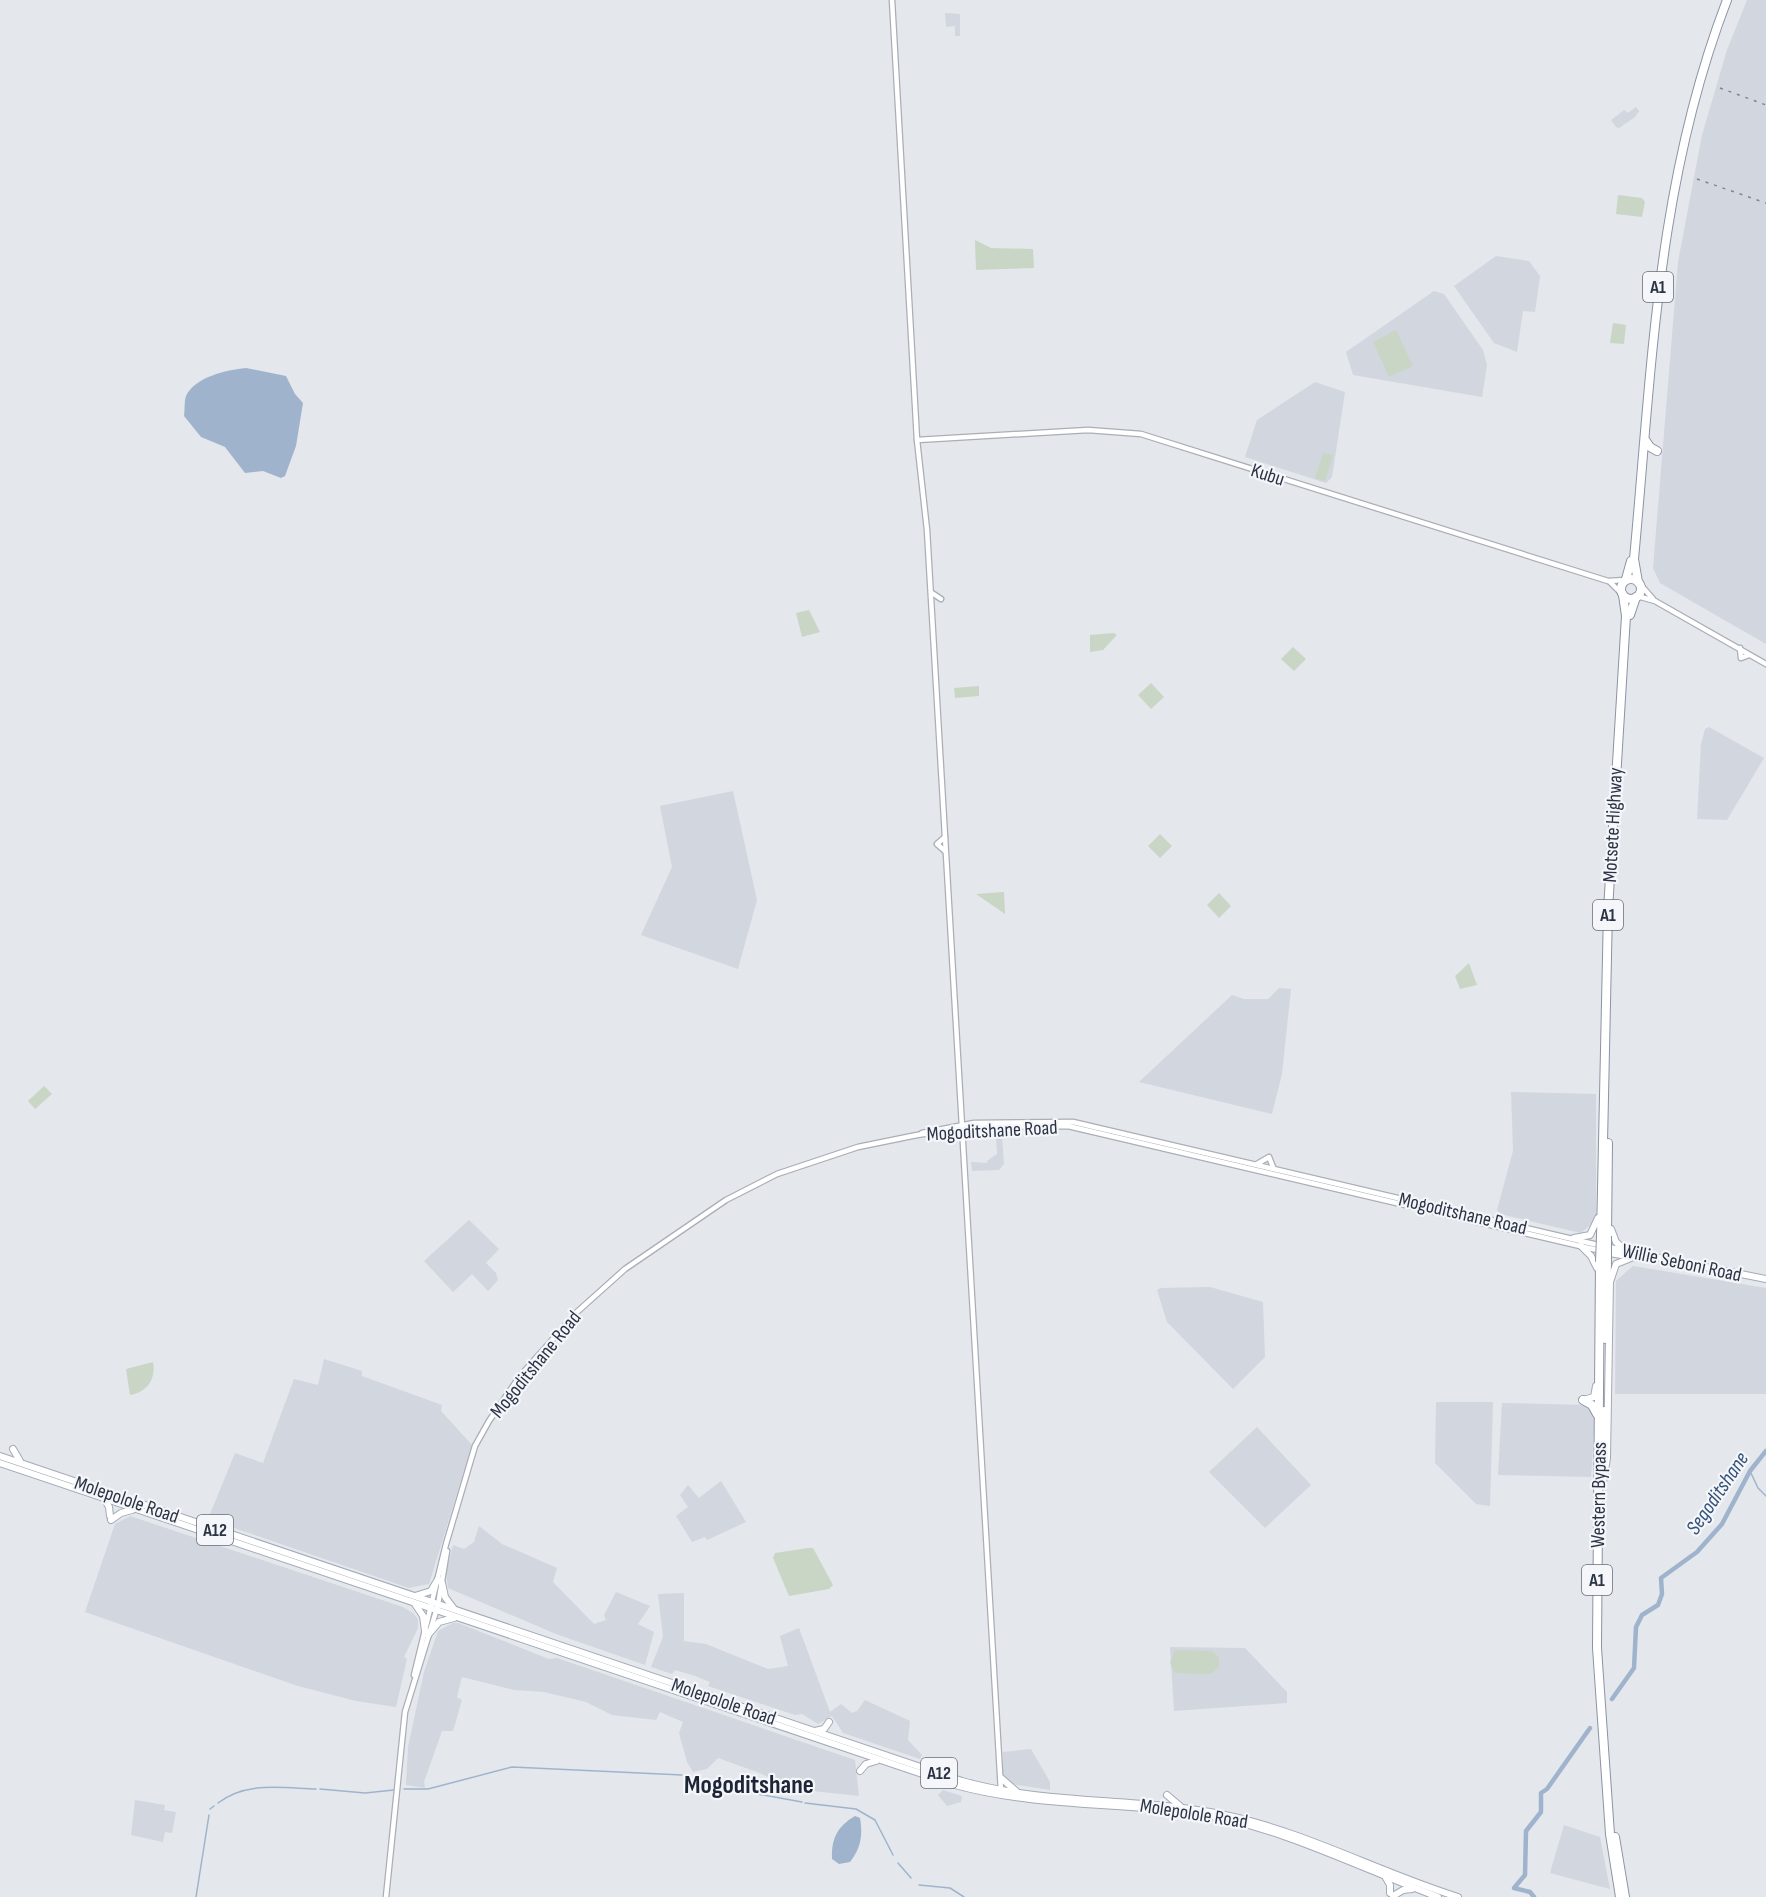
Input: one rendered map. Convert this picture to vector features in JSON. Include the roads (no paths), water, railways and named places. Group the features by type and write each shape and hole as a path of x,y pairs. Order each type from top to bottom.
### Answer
{"highway":[{"name":"A1","path":"1637,597 1641,589 1634,559 1658,286 1676,173 1698,87 1725,0"},
{"name":"A1","path":"1622,595 1621,585 1626,580 1632,559 1652,298 1661,226 1688,104 1725,0"},
{"path":"1644,460 1655,451 1648,445 1646,434"},
{"path":"1626,580 1639,583"},
{"path":"1622,595 1628,598 1637,597"},
{"name":"Motsete Highway","path":"1606,1234 1604,1114 1610,858 1627,608 1622,595"},
{"name":"Motsete Highway","path":"1606,1234 1615,846 1630,615 1637,597"},
{"name":"Western Bypass","path":"1606,1234 1601,1264 1597,1668 1610,1834 1620,1897"},
{"name":"Western Bypass","path":"1601,1264 1603,1482 1601,1667 1611,1797 1625,1897"},
{"path":"1583,1400 1594,1407 1599,1422"}],"main road":[{"path":"892,0 917,440 930,588 946,851 1000,1775 999,1793"},
{"name":"Kubu","path":"917,440 1101,430 1141,434 1608,581 1626,580"},
{"path":"918,448 926,439"},
{"name":"Kubu","path":"1608,581 1622,595"},
{"path":"1639,583 1656,601"},
{"path":"930,588 934,596 941,599 931,606"},
{"path":"1637,597 1656,601 1766,663"},
{"path":"1703,627 1766,663"},
{"path":"945,837 937,843 946,851"},
{"path":"961,1114 973,1125 962,1135"},
{"path":"961,1114 952,1128 962,1135"},
{"path":"1583,1400 1591,1399 1595,1394 1601,1264 1597,1248 1604,1114"},
{"name":"Mogoditshane Road","path":"386,1897 401,1741 414,1675 434,1607 449,1536 472,1455 485,1426 546,1345 595,1294 651,1249 747,1187 777,1174 873,1144 962,1126 1073,1122 1574,1239 1597,1248"},
{"name":"Mogoditshane Road","path":"973,1125 1076,1127 1597,1248"},
{"path":"1255,1164 1266,1161 1269,1157 1270,1165 1275,1169"},
{"path":"1412,1213 1421,1208"},
{"path":"1574,1239 1590,1235 1598,1218"},
{"path":"1603,1482 1607,1458 1611,1250 1606,1234"},
{"path":"1606,1234 1628,1252"},
{"path":"1581,1246 1601,1264"},
{"name":"Willie Seboni Road","path":"1597,1248 1628,1252 1766,1281"},
{"name":"Willie Seboni Road","path":"1611,1250 1634,1257 1766,1281"},
{"path":"1610,1282 1616,1264 1634,1257"},
{"path":"1596,1360 1600,1385"},
{"path":"13,1449 22,1463"},
{"name":"Molepolole Road","path":"0,1456 411,1596 434,1607"},
{"name":"Molepolole Road","path":"0,1463 415,1604 457,1614 938,1770 999,1793 1019,1792 1183,1808 1258,1823 1458,1897"},
{"path":"104,1499 109,1507 110,1518 124,1511 139,1510"},
{"path":"411,1596 431,1591 440,1581"},
{"path":"415,1604 423,1616 427,1633 441,1620 457,1614 445,1598 440,1581"},
{"name":"Molepolole Road","path":"457,1614 484,1626 955,1785 999,1793 1219,1818 1257,1828 1438,1897"},
{"path":"484,1626 491,1634"},
{"path":"638,1678 646,1687"},
{"path":"725,1701 735,1708 735,1711"},
{"path":"757,1707 762,1714"},
{"path":"812,1731 824,1729 829,1722"},
{"path":"860,1771 868,1762 880,1761"},
{"path":"982,1786 994,1783 1000,1775"},
{"path":"1000,1775 1019,1792"},
{"path":"1147,1804 1166,1795 1183,1808"},
{"path":"1384,1876 1390,1885 1392,1895 1403,1890 1419,1890"}],"water":[{"path":"246,368 286,376 295,394 303,403 296,446 285,476 281,478 263,471 245,473 225,447 201,437 184,416 186,396 196,384 221,373"},
{"path":"855,1816 860,1818 861,1824 859,1846 850,1862 839,1864 832,1859 834,1839 840,1828"}],"waterway":[{"name":"Segoditshane","path":"1612,1699 1634,1668 1636,1627 1642,1615 1658,1605 1662,1594 1661,1578 1697,1552 1722,1524 1750,1471 1766,1451"},
{"path":"1750,1471 1758,1488 1766,1496"},
{"name":"Segoditshane","path":"1534,1897 1530,1892 1514,1888 1525,1875 1526,1831 1541,1812 1541,1793 1547,1789 1590,1728"},
{"path":"404,1789 428,1789 512,1767 682,1775"},
{"path":"687,1776 697,1783 802,1802"},
{"path":"218,1803 240,1791 265,1787 316,1789"},
{"path":"320,1789 365,1793 394,1790"},
{"path":"805,1803 856,1809 875,1820 893,1855"},
{"path":"210,1809 214,1806"},
{"path":"196,1897 209,1815"},
{"path":"898,1863 911,1878"},
{"path":"919,1885 950,1888 964,1897"}],"railway":[{"path":"1720,88 1766,105"},
{"path":"1697,179 1766,203"}],"district":[{"name":"Mogoditshane","path":"749,1784"}]}
